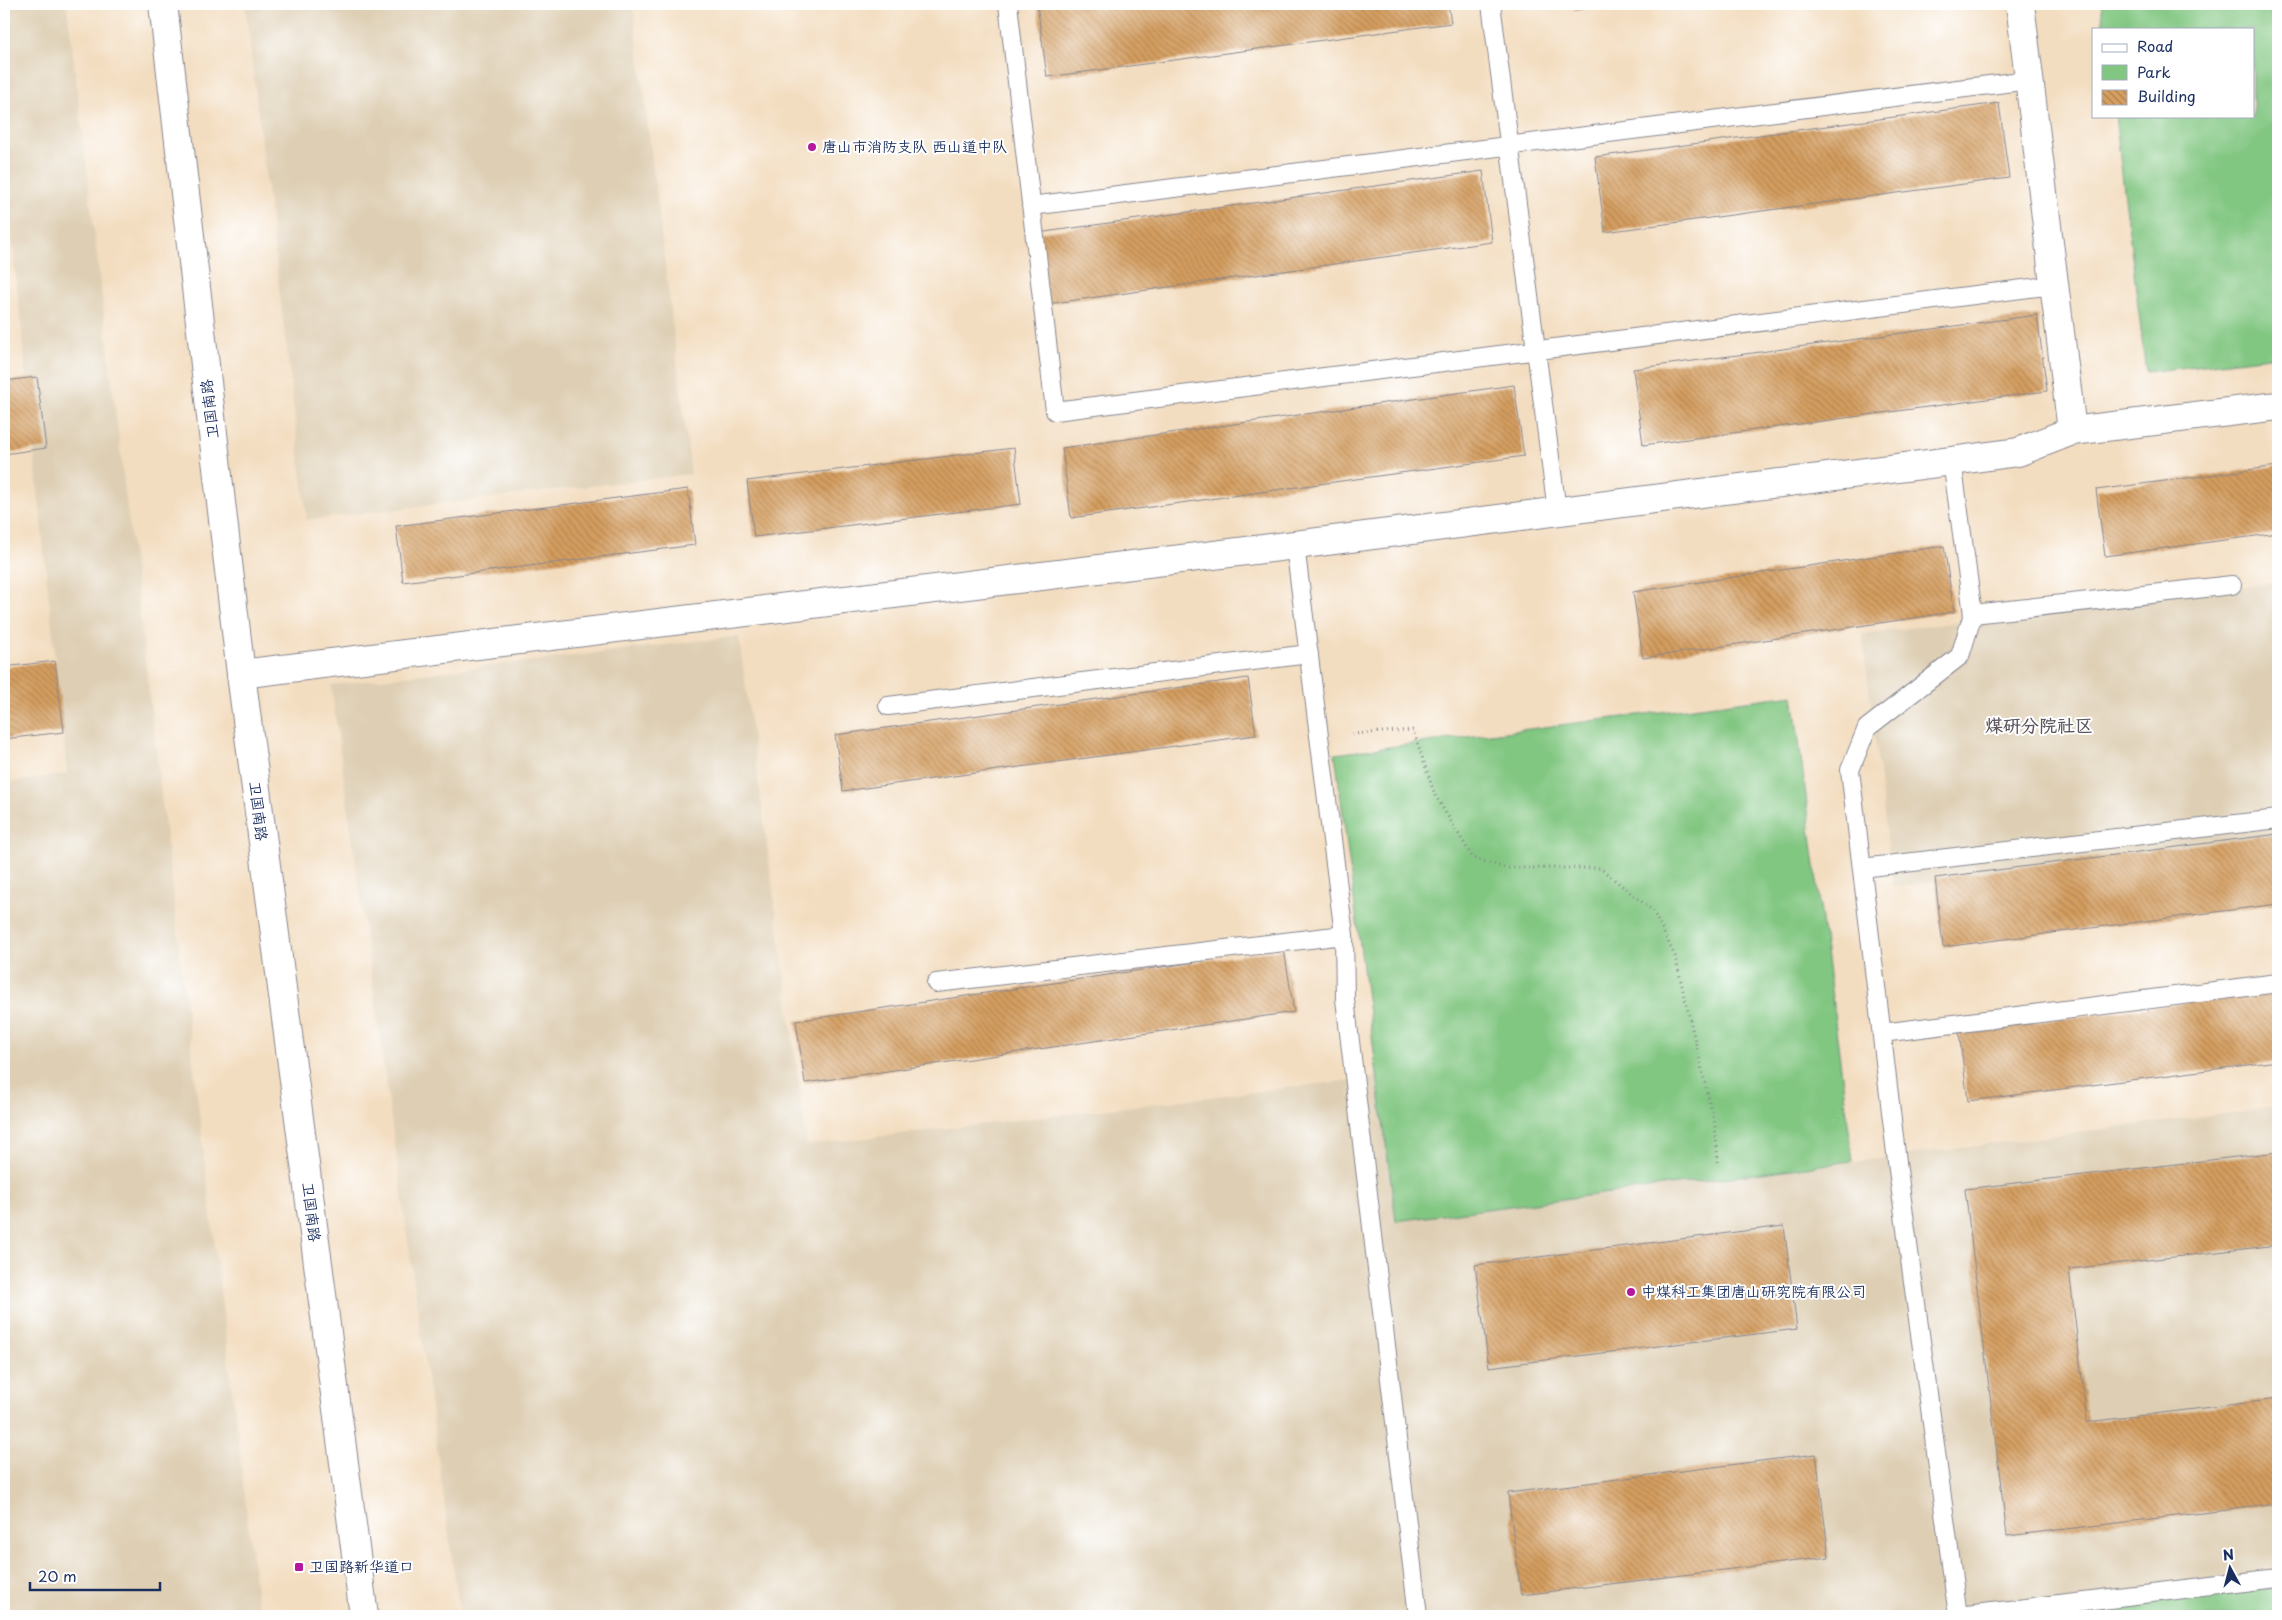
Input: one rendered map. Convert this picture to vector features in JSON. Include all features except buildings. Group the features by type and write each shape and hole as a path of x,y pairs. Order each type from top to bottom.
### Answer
{"street":[{"name":"卫国南路","path":"163,4 241,674 364,1616"},
{"path":"2020,4 2072,431"},
{"path":"241,674 1295,545 1952,461 2018,452 2072,431 2278,406"}],"lane":[{"path":"1008,4 1056,411 2054,285"},
{"path":"1491,4 1534,350 1557,511"},
{"path":"1032,206 2029,80"},
{"path":"1952,461 1973,614 1960,656 1866,728 1850,770 1898,1170 1958,1616 2278,1578"},
{"path":"1295,545 1344,935 1345,1000 1418,1616"},
{"path":"1973,614 2232,585"},
{"path":"888,706 1308,654"},
{"path":"1862,868 2278,819"},
{"path":"936,983 1344,935"},
{"path":"1882,1033 2278,983"}],"path":[{"path":"1319,736 1413,730 1435,795 1473,858 1506,868 1600,868 1653,911 1675,956 1715,1125 1718,1162"}],"shaded area":[{"path":"4,4 67,4 259,1616 4,1616 4,783 67,774 4,161"},
{"path":"245,4 633,4 691,474 307,520"},
{"path":"2278,582 2278,840 1893,887 1862,634"},
{"name":"中煤科工集团唐山研究院有限公司","path":"739,636 807,1145 1377,1077 1396,1221 2278,1107 2278,1616 460,1616 331,685"}],"green space":[{"path":"2101,4 2278,4 2278,356 2146,372 2115,118 2254,118 2254,28 2104,28"},
{"path":"1793,695 1853,1161 1396,1221 1335,754"},
{"path":"2278,1587 2278,1616 2031,1616"}],"place":[{"name":"唐山市消防支队 西山道中队","path":"812,147"},
{"name":"中煤科工集团唐山研究院有限公司","path":"1631,1292"},
{"name":"卫国路新华道口","path":"299,1567"}],"district":[{"name":"煤研分院社区","path":"2039,726"}]}
